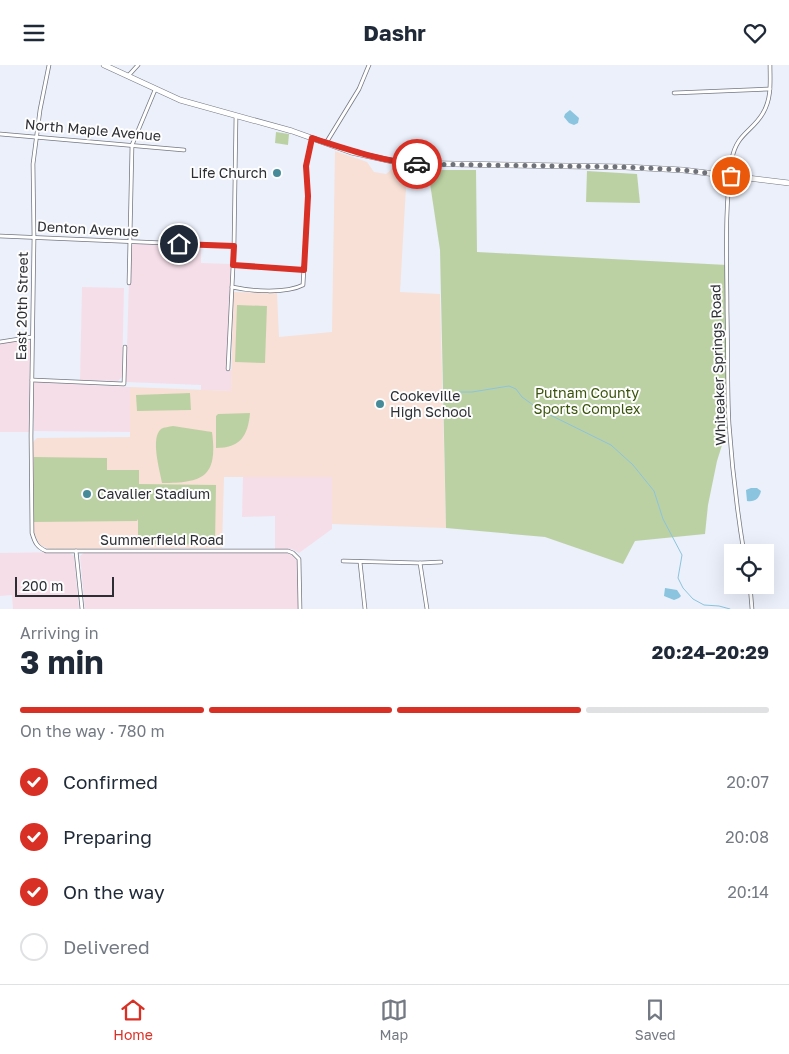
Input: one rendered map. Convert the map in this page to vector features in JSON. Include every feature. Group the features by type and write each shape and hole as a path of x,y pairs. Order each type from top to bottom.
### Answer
{"main road":[{"path":"104,65 155,90 202,107 292,131 351,152 401,163 625,167 683,170 789,183"}],"street":[{"name":"East 20th Street","path":"38,547 32,533 34,238 32,164 49,65"},
{"path":"127,76 138,65"},
{"path":"326,143 359,89 369,65"},
{"name":"Whiteaker Springs Road","path":"743,544 729,423 728,208 732,158 744,133 763,115 768,103 770,65"},
{"path":"674,93 770,89"},
{"path":"128,283 132,145 155,90"},
{"path":"228,369 234,246 236,116"},
{"name":"North Maple Avenue","path":"0,134 184,150"},
{"path":"232,287 241,289 288,290 303,285 308,196 306,166 312,138"},
{"name":"Denton Avenue","path":"0,236 234,246"},
{"path":"233,265 304,270"},
{"path":"0,342 32,337"},
{"path":"32,380 124,384 125,347"},
{"name":"Summerfield Road","path":"38,547 46,551 288,551 299,559 300,609"},
{"path":"76,551 82,609"},
{"path":"343,561 420,563 441,561"},
{"path":"360,562 365,609"},
{"path":"420,563 427,609"},
{"path":"751,594 752,609"}],"shaded area":[{"name":"Cookeville High School","path":"335,151 367,162 374,172 386,174 393,168 407,169 400,292 440,294 446,528 332,524 332,477 224,477 222,548 49,549 40,545 33,532 33,442 37,438 130,437 130,387 231,391 233,292 277,293 279,337 332,332"},
{"path":"134,244 201,247 201,263 231,264 227,370 232,370 231,391 201,390 201,385 126,382 130,247"},
{"path":"82,287 124,288 122,377 118,381 80,380"},
{"path":"28,340 30,343 29,432 0,432 0,344"},
{"path":"33,382 130,387 130,432 34,431"},
{"path":"243,477 332,477 332,529 299,553 292,549 275,549 275,516 242,517"},
{"path":"68,552 74,556 79,609 13,609 12,595 0,596 0,553"},
{"path":"85,552 285,552 292,555 298,562 299,609 85,609 80,556"}],"green space":[{"path":"276,132 289,134 288,145 275,143"},
{"name":"Putnam County Sports Complex","path":"428,170 476,170 477,252 727,265 729,423 717,461 708,505 705,534 635,541 623,564 545,537 446,528 440,250"},
{"path":"587,171 637,174 640,203 586,202"},
{"path":"237,305 267,306 265,363 235,362"},
{"path":"190,393 191,410 137,411 136,395"},
{"path":"250,413 245,434 241,439 231,446 216,448 216,416 218,414"},
{"path":"173,426 212,432 213,447 210,468 197,479 176,483 162,483 156,440 161,429"},
{"path":"34,457 107,458 107,470 139,470 139,484 216,485 215,545 138,544 138,519 137,521 34,522"}],"water":[{"path":"570,110 579,118 578,123 574,125 569,123 564,117"},
{"path":"757,488 761,491 758,498 747,501 746,490"},
{"path":"665,588 677,590 681,596 674,600 664,596"}],"waterway":[{"path":"456,392 472,392 509,386 516,389 522,397 540,410 611,445 633,465 654,491 663,519 682,555 678,578 683,588 693,599 704,605 730,609"}],"way so far":[{"path":"417,164 625,167 683,170 731,176"}],"place":[{"name":"Life Church","path":"277,173"},
{"name":"Cookeville High School","path":"380,404"},
{"name":"Cavalier Stadium","path":"87,494"}],"route":[{"path":"179,244 234,246 233,265 304,270 308,196 306,166 312,138 351,152 401,163 417,164"}]}
